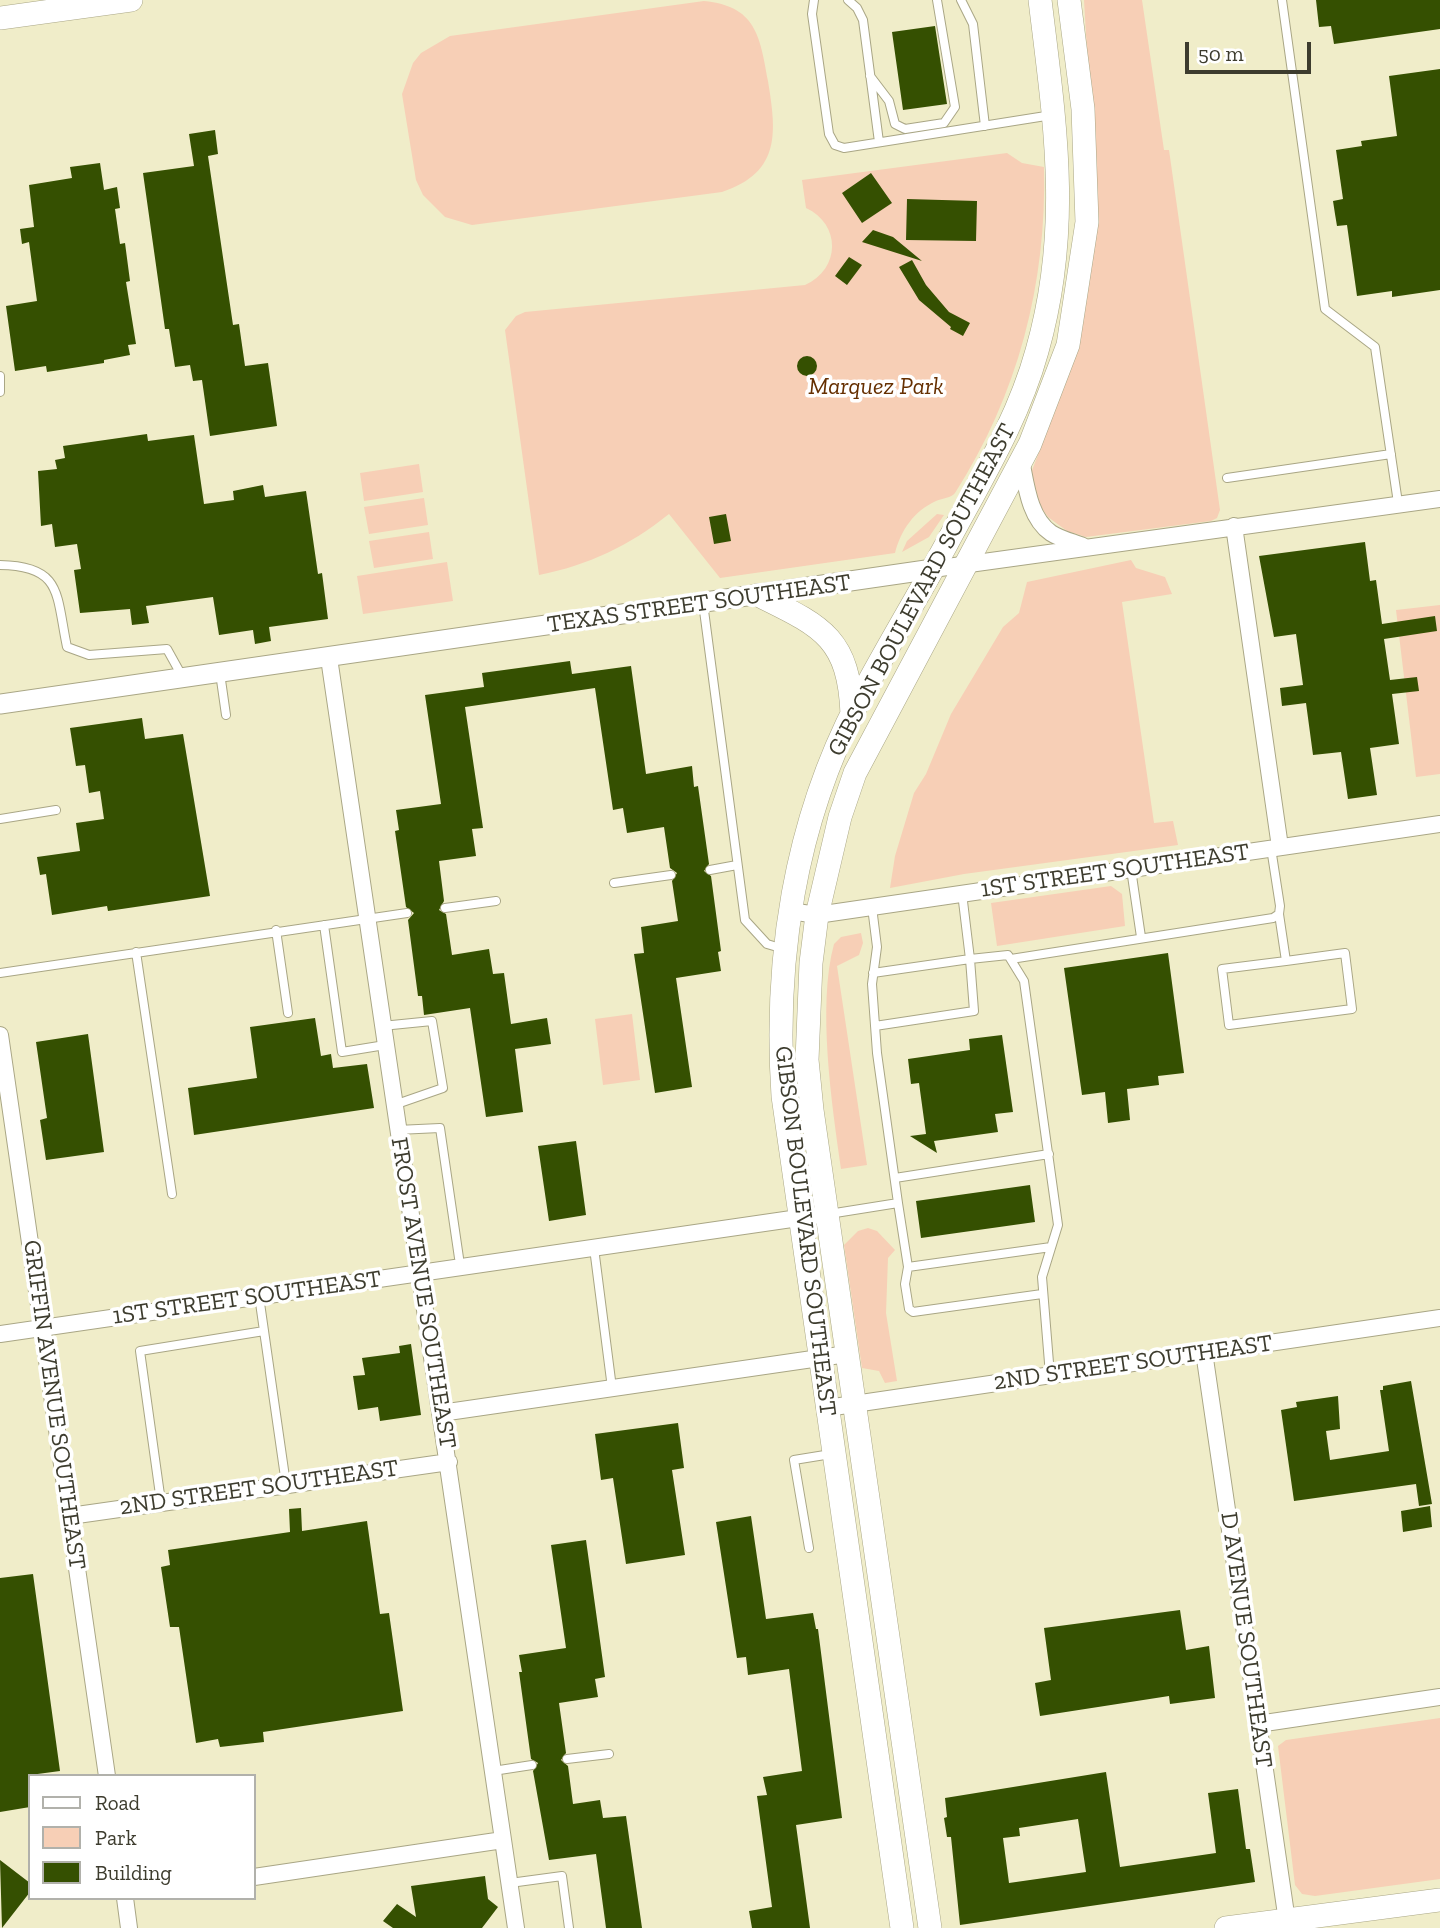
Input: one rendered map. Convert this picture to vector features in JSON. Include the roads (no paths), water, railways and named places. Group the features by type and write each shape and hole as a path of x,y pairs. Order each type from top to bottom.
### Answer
{"main road":[{"path":"0,18 131,0"},
{"name":"GIBSON BOULEVARD SOUTHEAST","path":"902,1928 798,1218 780,1051 784,949 806,835 835,752 1003,439 1037,353 1051,291 1059,219 1059,167 1040,0"},
{"name":"GIBSON BOULEVARD SOUTHEAST","path":"930,1928 826,1214 807,1060 808,1000 817,915 828,859 855,773 1021,460 1055,386 1068,345 1083,263 1087,222 1086,157 1069,0"},
{"path":"758,595 812,622 832,640 845,664 852,716"},
{"path":"1226,1928 1288,1924 1440,1900"}],"street":[{"path":"1021,460 1027,492 1050,532 1086,547"},
{"name":"TEXAS STREET SOUTHEAST","path":"0,704 1086,547 1440,499"},
{"path":"1234,526 1276,847"},
{"name":"FROST AVENUE SOUTHEAST","path":"329,658 516,1928"},
{"name":"1ST STREET SOUTHEAST","path":"790,911 817,915 1440,824"},
{"name":"GRIFFIN AVENUE SOUTHEAST","path":"0,1035 107,1774"},
{"name":"1ST STREET SOUTHEAST","path":"0,1334 826,1214"},
{"name":"2ND STREET SOUTHEAST","path":"827,1408 1440,1318"},
{"name":"D AVENUE SOUTHEAST","path":"1204,1352 1288,1924"},
{"path":"441,1413 847,1354"},
{"name":"2ND STREET SOUTHEAST","path":"70,1516 449,1462"},
{"path":"1258,1724 1440,1698"},
{"path":"256,1877 503,1840"},
{"path":"125,1900 129,1928"}],"lane":[{"path":"814,0 812,14 829,134 835,145 844,148 1054,115"},
{"path":"848,0 857,8 863,20 879,142"},
{"path":"870,76 889,101 895,124 905,130 944,123 955,107 937,0"},
{"path":"961,0 973,24 985,126"},
{"path":"1282,0 1325,309 1375,347 1398,503"},
{"path":"0,376 1,391"},
{"path":"1227,478 1391,454"},
{"path":"0,565 24,565 43,572 54,586 67,647 89,655 167,649 183,679"},
{"path":"703,603 745,920 766,944 784,949"},
{"path":"220,673 226,715"},
{"path":"0,819 56,810"},
{"path":"1276,847 1279,914 1286,961"},
{"path":"710,870 737,865"},
{"path":"1131,869 1141,937"},
{"path":"614,883 671,875"},
{"path":"875,1026 974,1011 962,894"},
{"path":"445,908 496,901"},
{"path":"872,907 877,947 873,973 875,1026 908,1267 905,1284 909,1309 913,1312 1042,1294"},
{"path":"0,973 276,930 407,913"},
{"path":"1011,959 1273,918 1279,914"},
{"path":"324,925 342,1052 385,1045"},
{"path":"276,930 288,1013"},
{"path":"136,952 172,1194"},
{"path":"1345,953 1352,1009 1229,1026 1222,970 1286,961 1345,953"},
{"path":"873,973 1008,955 1024,981 1058,1225 1042,1278 1050,1375"},
{"path":"382,1026 432,1021 443,1088 394,1105"},
{"path":"397,1130 440,1128 459,1258"},
{"path":"895,1178 1049,1154"},
{"path":"826,1214 898,1203"},
{"path":"908,1267 1051,1247"},
{"path":"594,1248 611,1388"},
{"path":"259,1296 286,1485"},
{"path":"161,1502 140,1351 264,1331"},
{"path":"809,1548 794,1460 834,1453"},
{"path":"855,1597 881,1593"},
{"path":"567,1759 609,1754"},
{"path":"493,1771 532,1765"},
{"path":"880,1779 908,1775"},
{"path":"509,1883 562,1876 569,1928"}],"park label":[{"name":"Marquez Park","path":"876,387"}]}
